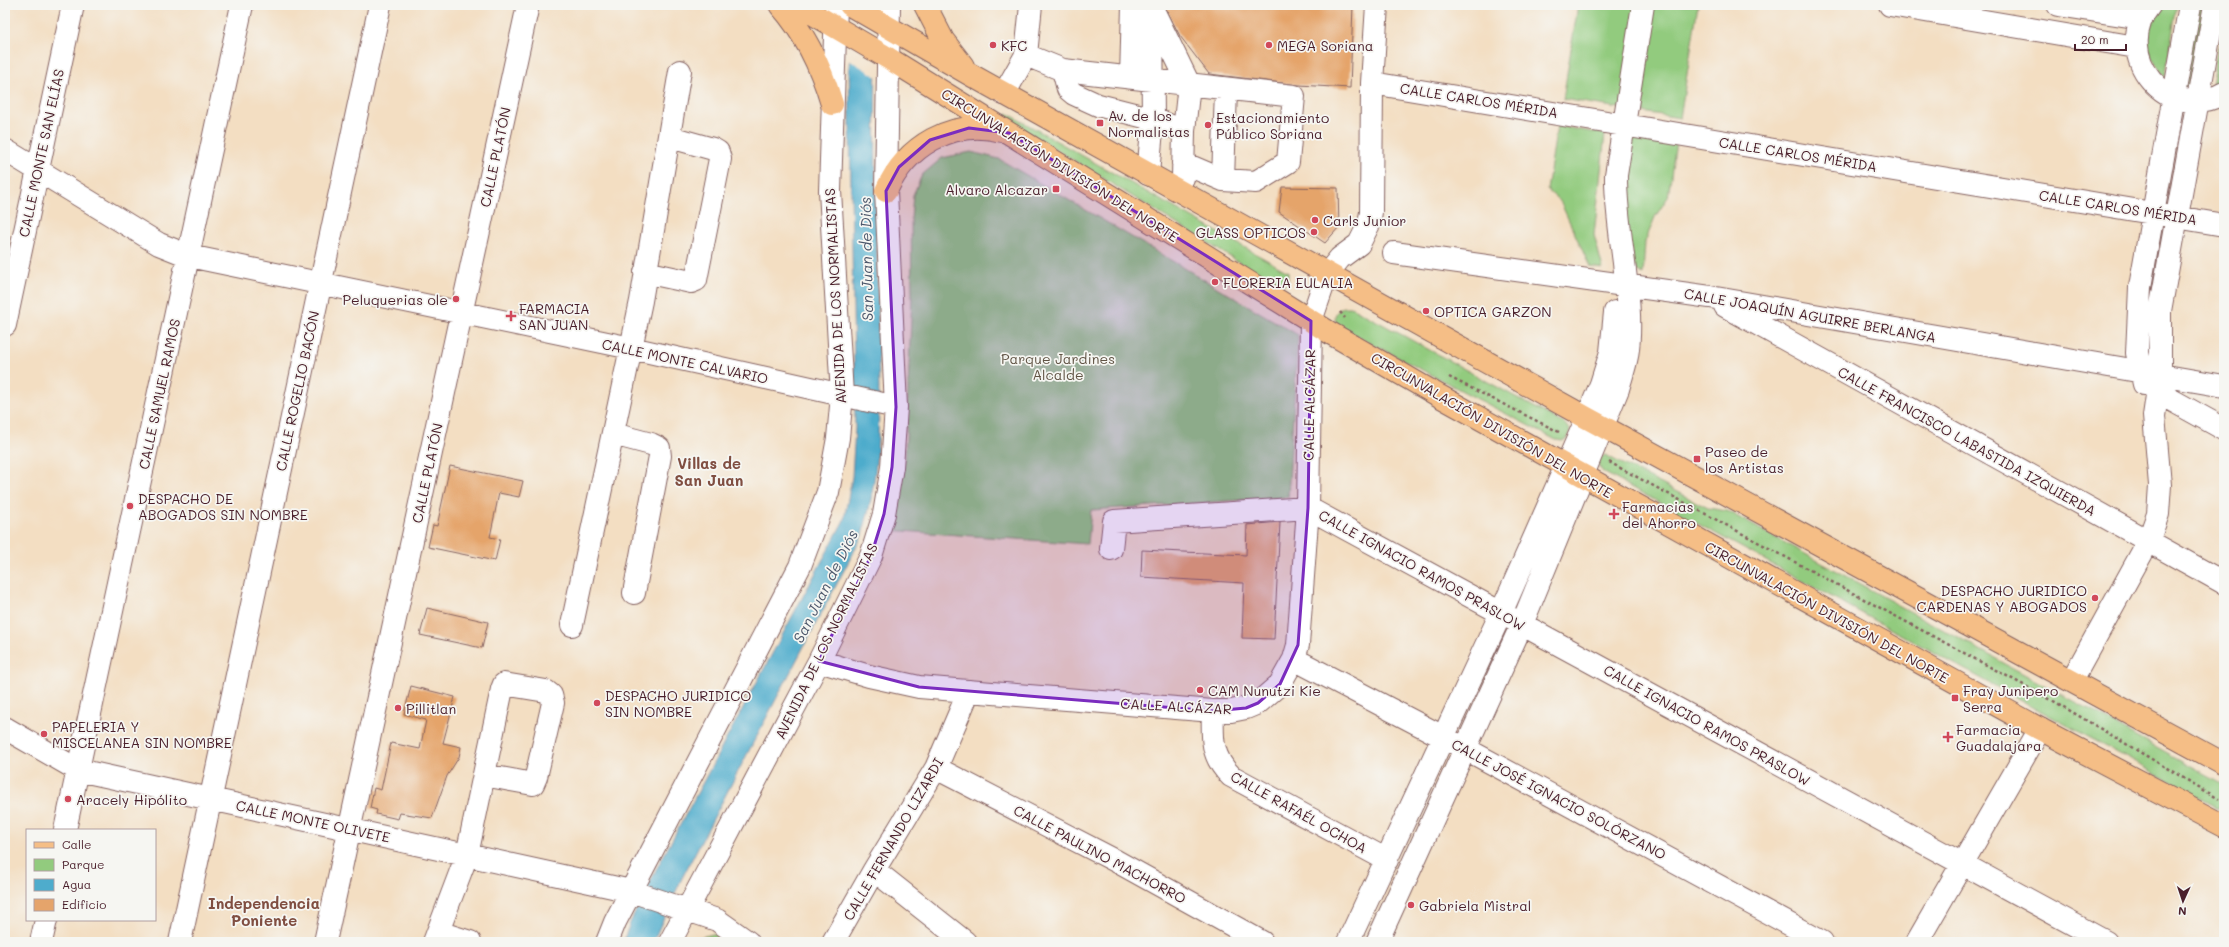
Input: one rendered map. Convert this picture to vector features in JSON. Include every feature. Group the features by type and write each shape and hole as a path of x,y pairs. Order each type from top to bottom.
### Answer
{"main road":[{"path":"780,5 804,37 816,58 832,104"},
{"name":"CIRCUNVALACIÓN DIVISIÓN DEL NORTE","path":"798,5 838,21 886,57 1311,321 1436,394 1574,472 2040,729 2224,826"},
{"name":"CIRCUNVALACIÓN DIVISIÓN DEL NORTE","path":"850,5 970,75 1327,274 1595,422 2224,764"},
{"path":"925,5 943,40 970,75"},
{"path":"886,191 899,166 919,147 930,140 956,130 969,128 996,130 1009,133"}],"street":[{"name":"CALLE MONTE SAN ELÍAS","path":"5,325 73,5"},
{"name":"CALLE SAMUEL RAMOS","path":"65,829 242,5"},
{"name":"CALLE ROGELIO BACÓN","path":"180,942 380,5"},
{"name":"CALLE PLATÓN","path":"325,942 528,5"},
{"name":"AVENIDA DE LOS NORMALISTAS","path":"670,942 683,907 819,661 871,556 884,514 892,468 886,191 886,27 890,5"},
{"path":"1004,94 1026,55 1031,5"},
{"path":"1327,274 1340,258 1359,244 1369,224 1371,212 1372,83 1377,5"},
{"path":"1377,942 1464,748 1522,624 1574,472 1595,422 1601,384 1611,352 1621,284 1616,175 1643,5"},
{"path":"1890,5 2136,47"},
{"path":"2058,5 2146,12 2137,32 2136,47 2139,61 2147,76 2158,88 2174,97 2185,100 2208,99 2224,93"},
{"path":"2190,5 2153,213 2138,308 2137,353 2152,379 2224,428"},
{"path":"2072,680 2148,542 2158,514 2160,485 2152,379 2160,311 2215,5"},
{"path":"1142,6 1141,78 1153,119 1148,174"},
{"path":"1142,6 1189,84 1184,131 1183,194"},
{"name":"AVENIDA DE LOS NORMALISTAS","path":"607,942 800,566 828,492 846,396 831,230 832,104 838,21"},
{"path":"1026,55 1064,70 1294,96 1288,162 1256,182 1223,180 1183,164"},
{"path":"1064,70 1068,89 1074,94 1098,105 1153,119 1184,131"},
{"path":"572,625 641,301 680,71"},
{"name":"CALLE CARLOS MÉRIDA","path":"1372,83 2224,225"},
{"path":"1223,180 1226,89"},
{"path":"645,272 692,282 696,280 720,160 718,152 713,149 670,137"},
{"name":"CALLE MONTE CALVARIO","path":"5,150 159,244 189,256 631,348 891,406"},
{"path":"5,256 28,215"},
{"name":"CALLE JOAQUÍN AGUIRRE BERLANGA","path":"1394,253 1621,284 1710,298 2152,379 2224,386"},
{"name":"CALLE ALCÁZAR","path":"819,661 869,676 919,687 1213,711 1231,711 1246,708 1258,703 1280,684 1294,659 1298,645 1308,508 1311,321 1327,274"},
{"name":"CALLE FRANCISCO LABASTIDA IZQUIERDA","path":"1710,298 2224,583"},
{"path":"613,434 651,444 659,448 660,456 634,593"},
{"path":"1348,942 1501,613 1574,472"},
{"path":"1111,549 1114,521 1308,508"},
{"name":"CALLE IGNACIO RAMOS PRASLOW","path":"1308,508 2106,942"},
{"name":"CALLE JOSÉ IGNACIO SOLÓRZANO","path":"1294,659 1444,737 1822,942"},
{"path":"470,942 436,937 467,855 484,775 504,684 546,691 551,695 553,702 536,777 533,784 484,775"},
{"name":"CALLE FERNANDO LIZARDI","path":"833,942 874,870 936,768 969,691"},
{"name":"CALLE RAFAÉL OCHOA","path":"1213,711 1212,737 1214,752 1221,765 1231,776 1387,860"},
{"name":"CALLE MONTE OLIVETE","path":"5,728 78,770 350,828 634,892 683,907 717,920 748,942"},
{"path":"1916,942 2040,729"},
{"name":"CALLE PAULINO MACHORRO","path":"936,768 1116,861 1262,942"},
{"path":"874,870 965,942"},
{"path":"42,942 46,921"}],"path":[{"path":"1340,312 1349,322"},
{"path":"1448,377 1560,433"},
{"path":"1608,462 2057,703 2224,802"}],"highlighted area":[{"path":"969,128 1009,133 1311,321 1308,508 1298,645 1280,684 1258,703 1246,708 1213,711 919,687 819,661 871,556 884,514 892,467 896,407 886,191 899,167 930,140"}],"green space":[{"path":"1578,5 1698,5 1680,118 1563,99"},
{"path":"2164,5 2177,5 2165,78 2153,60 2148,42 2148,32 2151,23 2156,14"},
{"path":"2196,5 2208,5 2193,88 2182,87"},
{"path":"2224,14 2224,78 2211,85"},
{"path":"1007,113 1288,272 1288,282 1279,287 1005,118"},
{"path":"1557,126 1605,134 1594,235 1603,269 1590,267 1560,201 1547,190"},
{"path":"1630,132 1676,141 1668,197 1655,217 1645,242 1643,274 1636,270 1620,203"},
{"name":"Parque Jardines Alcalde","path":"971,152 999,159 1298,335 1288,497 1091,510 1088,544 887,530 905,460 912,294 911,219 913,195 922,175 942,158"},
{"path":"1344,307 1351,307 1565,424 1570,431 1567,439 1562,441 1556,440 1342,328 1335,320 1335,317 1338,311"},
{"path":"1605,455 1708,508 1727,511 2224,784 2224,811 1603,472 1598,465 1600,458"},
{"path":"713,934 730,942 694,942 697,938"}],"water":[{"name":"San Juan de Diós","path":"854,5 877,5 875,121 879,398 877,455 869,510 861,538 682,878 653,942 623,942 630,923 658,866 844,520 852,477 855,428 849,67"}],"pier":[{"path":"852,5 879,5 877,77 848,59"}],"building":[{"name":"MEGA Soriana","path":"1164,5 1353,5 1350,88 1299,85 1209,74 1180,36"},
{"name":"Carls Junior","path":"1282,187 1338,188 1339,227 1325,243 1279,212"},
{"path":"450,466 523,481 519,497 499,493 490,537 500,539 495,561 428,547 433,525 437,526"},
{"path":"1280,522 1274,639 1242,638 1244,583 1141,577 1142,550 1246,555 1247,525"},
{"path":"427,608 488,622 482,648 420,635"},
{"path":"411,686 455,697 443,743 461,747 459,757 447,776 432,818 400,813 398,819 376,814 377,810 370,808 374,788 381,790 391,743 420,749 426,720 404,714"}],"place":[{"name":"KFC","path":"993,45"},
{"name":"MEGA Soriana","path":"1269,45"},
{"name":"Av. de los Normalistas","path":"1100,123"},
{"name":"Estacionamiento Público Soriana","path":"1208,125"},
{"name":"Alvaro Alcazar","path":"1056,189"},
{"name":"Carls Junior","path":"1315,220"},
{"name":"GLASS OPTICOS","path":"1314,232"},
{"name":"FLORERIA EULALIA","path":"1215,282"},
{"name":"Peluquerias ole","path":"456,299"},
{"name":"OPTICA GARZON","path":"1426,311"},
{"name":"FARMACIA SAN JUAN","path":"511,316"},
{"name":"Paseo de los Artistas","path":"1697,459"},
{"name":"DESPACHO DE ABOGADOS SIN NOMBRE","path":"130,506"},
{"name":"Farmacias del Ahorro","path":"1614,514"},
{"name":"DESPACHO JURIDICO CARDENAS Y ABOGADOS","path":"2095,598"},
{"name":"CAM Nunutzi Kie","path":"1200,690"},
{"name":"Fray Junipero Serra","path":"1955,698"},
{"name":"DESPACHO JURIDICO SIN NOMBRE","path":"597,703"},
{"name":"Pillitlan","path":"398,708"},
{"name":"PAPELERIA Y MISCELANEA SIN NOMBRE","path":"44,734"},
{"name":"Farmacia Guadalajara","path":"1948,737"},
{"name":"Aracely Hipólito","path":"68,799"},
{"name":"Gabriela Mistral","path":"1411,905"}],"district":[{"name":"Villas de San Juan","path":"709,472"},
{"name":"Independencia Poniente","path":"264,912"}]}
